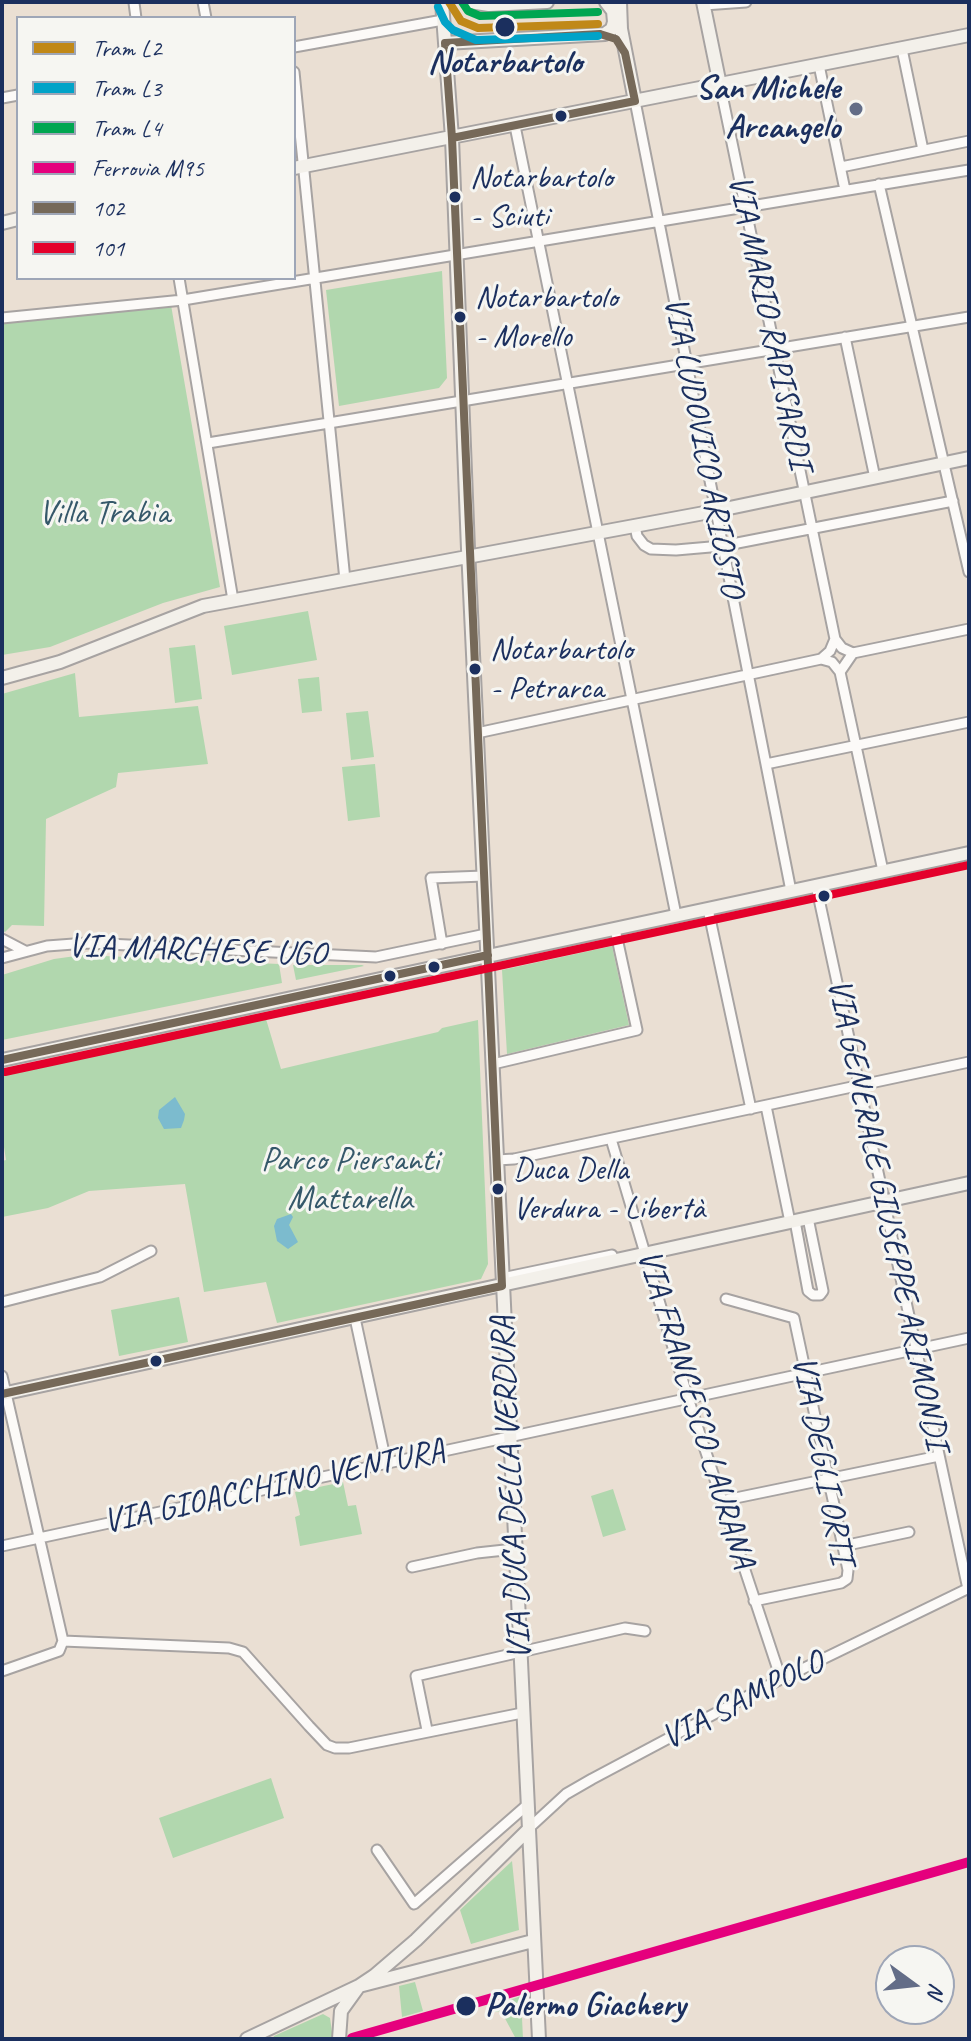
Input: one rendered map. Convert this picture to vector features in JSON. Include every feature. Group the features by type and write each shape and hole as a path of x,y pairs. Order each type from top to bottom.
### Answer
{"street":[{"name":"VIA DUCA DELLA VERDURA","path":"442,2 452,138 514,1549 539,2039"},
{"path":"470,2 489,5 547,2"},
{"path":"445,43 600,34 614,26 613,11 606,2"},
{"name":"VIA LUDOVICO ARIOSTO","path":"620,2 625,53 791,891"},
{"path":"704,3 746,2"},
{"name":"VIA MARIO RAPISARDI","path":"704,3 835,639"},
{"path":"296,47 443,20"},
{"path":"600,34 616,39 625,53"},
{"path":"299,167 969,35"},
{"path":"902,49 923,150"},
{"path":"819,65 845,190"},
{"path":"296,110 299,167 345,580"},
{"path":"515,126 676,915"},
{"path":"841,167 969,141"},
{"path":"2,318 183,300 314,280 969,170"},
{"path":"879,184 967,551 969,572"},
{"path":"179,280 233,600"},
{"path":"208,443 969,317"},
{"path":"845,337 875,478"},
{"path":"2,678 60,662 180,614 233,600 715,511 969,458"},
{"path":"635,526 637,536 651,549 676,550 722,546 953,501"},
{"path":"821,659 830,651 835,639 842,648 853,653 969,629"},
{"path":"840,672 853,653"},
{"path":"477,733 821,659 832,662 840,672 883,871"},
{"path":"766,764 969,722"},
{"path":"2,1060 969,853"},
{"path":"442,944 431,878 484,876"},
{"name":"VIA GENERALE GIUSEPPE ARIMONDI","path":"816,885 968,1588"},
{"path":"708,909 751,1109"},
{"path":"493,1064 637,1030 615,929"},
{"name":"VIA MARCHESE UGO","path":"2,958 47,946 100,944 376,957 486,934"},
{"path":"2,939 25,951"},
{"path":"497,1160 611,1139 969,1062"},
{"path":"766,1106 808,1291 820,1295 823,1291 808,1218"},
{"name":"VIA FRANCESCO LAURANA","path":"611,1139 688,1398 781,1679"},
{"path":"4,1393 969,1181"},
{"path":"792,1220 884,1200"},
{"path":"2,1302 100,1277 151,1251"},
{"name":"VIA DEGLI ORTI","path":"726,1299 794,1318 848,1570 847,1579 841,1583 754,1601"},
{"path":"355,1318 386,1462"},
{"name":"VIA GIOACCHINO VENTURA","path":"2,1546 969,1338"},
{"path":"2,1376 63,1641 59,1651 2,1671"},
{"path":"721,1501 939,1456"},
{"path":"843,1546 909,1532"},
{"path":"412,1567 477,1553 514,1549"},
{"name":"VIA SAMPOLO","path":"528,1830 566,1794 781,1679 968,1588"},
{"path":"427,1730 416,1676 625,1628 645,1631"},
{"path":"63,1641 229,1648 243,1652 327,1745 335,1748 349,1748 522,1713"},
{"path":"377,1850 414,1904 526,1806"},
{"path":"339,2039 341,2011 359,1986 416,1940 528,1830"},
{"path":"247,2039 359,1986 533,1941"}],"green space":[{"path":"442,271 447,378 439,388 339,406 326,290"},
{"name":"Villa Trabia","path":"171,305 220,587 163,603 50,647 2,655 2,322"},
{"path":"308,611 317,660 232,675 224,626"},
{"path":"195,645 202,699 175,703 169,648"},
{"path":"75,673 79,717 198,706 208,764 118,773 116,787 46,819 44,926 12,925 5,932 2,930 2,694"},
{"path":"319,677 322,711 302,713 298,679"},
{"path":"368,711 374,757 351,760 346,713"},
{"path":"375,764 380,817 348,821 342,767"},
{"path":"612,946 629,1025 507,1054 502,970"},
{"path":"83,955 279,964 282,983 2,1040 2,975 54,959"},
{"path":"293,965 362,965 364,966 296,980"},
{"name":"Parco Piersanti Mattarella","path":"266,1019 281,1069 478,1020 488,1264 481,1279 277,1323 266,1282 204,1292 185,1184 89,1191 48,1208 2,1217 2,1161 6,1160 2,1134 2,1076"},
{"path":"179,1297 188,1342 119,1356 111,1310"},
{"path":"343,1482 348,1506 356,1505 362,1534 300,1546 295,1517 300,1515 295,1492"},
{"path":"613,1489 626,1530 603,1537 591,1496"},
{"path":"271,1778 284,1818 173,1858 159,1818"},
{"path":"512,1861 519,1930 471,1944 460,1910"},
{"path":"415,1982 423,2011 402,2017 399,1986"},
{"path":"521,1996 523,2039 516,2039 501,2011 489,2013 487,2008"},
{"path":"323,2014 330,2018 333,2039 273,2039 274,2036"}],"water":[{"path":"175,1097 185,1114 184,1120 181,1128 164,1129 158,1118 159,1110"},
{"path":"291,1214 293,1217 289,1225 298,1242 288,1249 277,1241 274,1226 277,1219"}],"tram line":[{"name":"L2","path":"449,2 461,21 478,28 598,24"},
{"name":"L4","path":"462,2 468,11 480,16 598,12"},
{"name":"L3","path":"438,7 453,30 476,40 598,36"}],"rail line":[{"name":"M95","path":"352,2038 969,1862"}],"transit line":[{"name":"102","path":"600,34 616,39 625,53 635,101 452,138 445,43 600,34"},
{"name":"102","path":"2,1394 502,1286 452,138"},
{"name":"101","path":"5,1072 969,865"},
{"name":"102","path":"2,1060 488,955"}],"place":[{"name":"Notarbartolo","path":"505,27"},
{"name":"San Michele Arcangelo","path":"856,109"},
{"name":"Notarbartolo - Sciuti","path":"455,197"},
{"name":"Notarbartolo - Morello","path":"460,317"},
{"name":"Notarbartolo - Petrarca","path":"475,669"},
{"name":"Duca Della Verdura - Libertà","path":"498,1189"},
{"name":"Palermo Giachery","path":"466,2006"}]}
